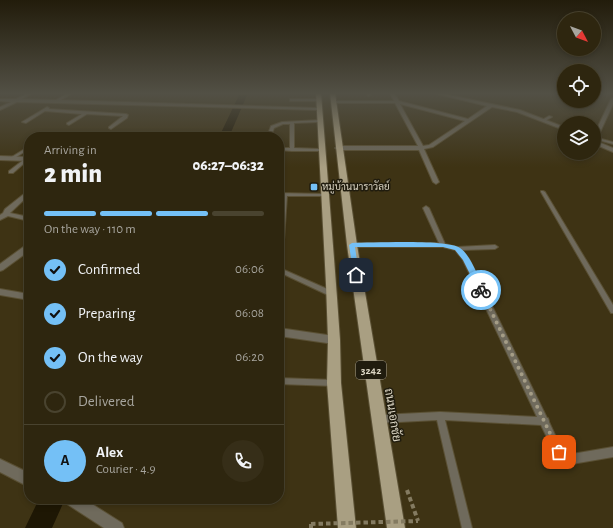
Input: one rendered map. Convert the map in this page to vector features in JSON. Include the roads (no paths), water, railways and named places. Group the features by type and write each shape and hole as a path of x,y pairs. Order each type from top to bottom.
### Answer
{"main road":[{"path":"319,118 332,294 334,383 347,528"},
{"name":"ถนนเอกชัย","path":"335,118 352,245 396,528"}],"street":[{"path":"24,122 31,118"},
{"path":"69,124 79,118"},
{"path":"111,128 124,118"},
{"path":"404,118 436,182"},
{"path":"459,118 468,120"},
{"path":"338,148 420,148 431,146 472,118"},
{"path":"537,118 557,126"},
{"path":"601,144 613,150"},
{"path":"0,158 24,159"},
{"path":"7,214 7,210 24,196"},
{"path":"0,218 7,214 24,218"},
{"path":"0,268 24,251"},
{"path":"0,292 24,296"},
{"path":"284,333 334,340"},
{"path":"0,465 24,478"},
{"path":"80,504 117,528"}],"lane":[{"path":"544,120 549,118"},
{"path":"270,132 274,125 292,122 319,121"},
{"path":"292,122 292,150"},
{"path":"601,142 613,143"},
{"path":"284,150 321,150"},
{"path":"12,158 24,151"},
{"path":"11,172 24,162"},
{"path":"543,192 613,311"},
{"path":"284,194 324,195"},
{"path":"426,208 443,245"},
{"path":"352,245 443,245 458,249 495,247"},
{"path":"458,249 466,259 559,452 569,459 613,452"},
{"path":"284,272 332,294"},
{"path":"284,381 334,383"},
{"path":"380,419 440,416 544,420"},
{"path":"440,416 467,528"}],"waterway":[{"path":"226,132 233,118"},
{"path":"38,528 50,504"}],"place":[{"name":"หมู่บ้านนาราวัลย์","path":"314,187"}]}
